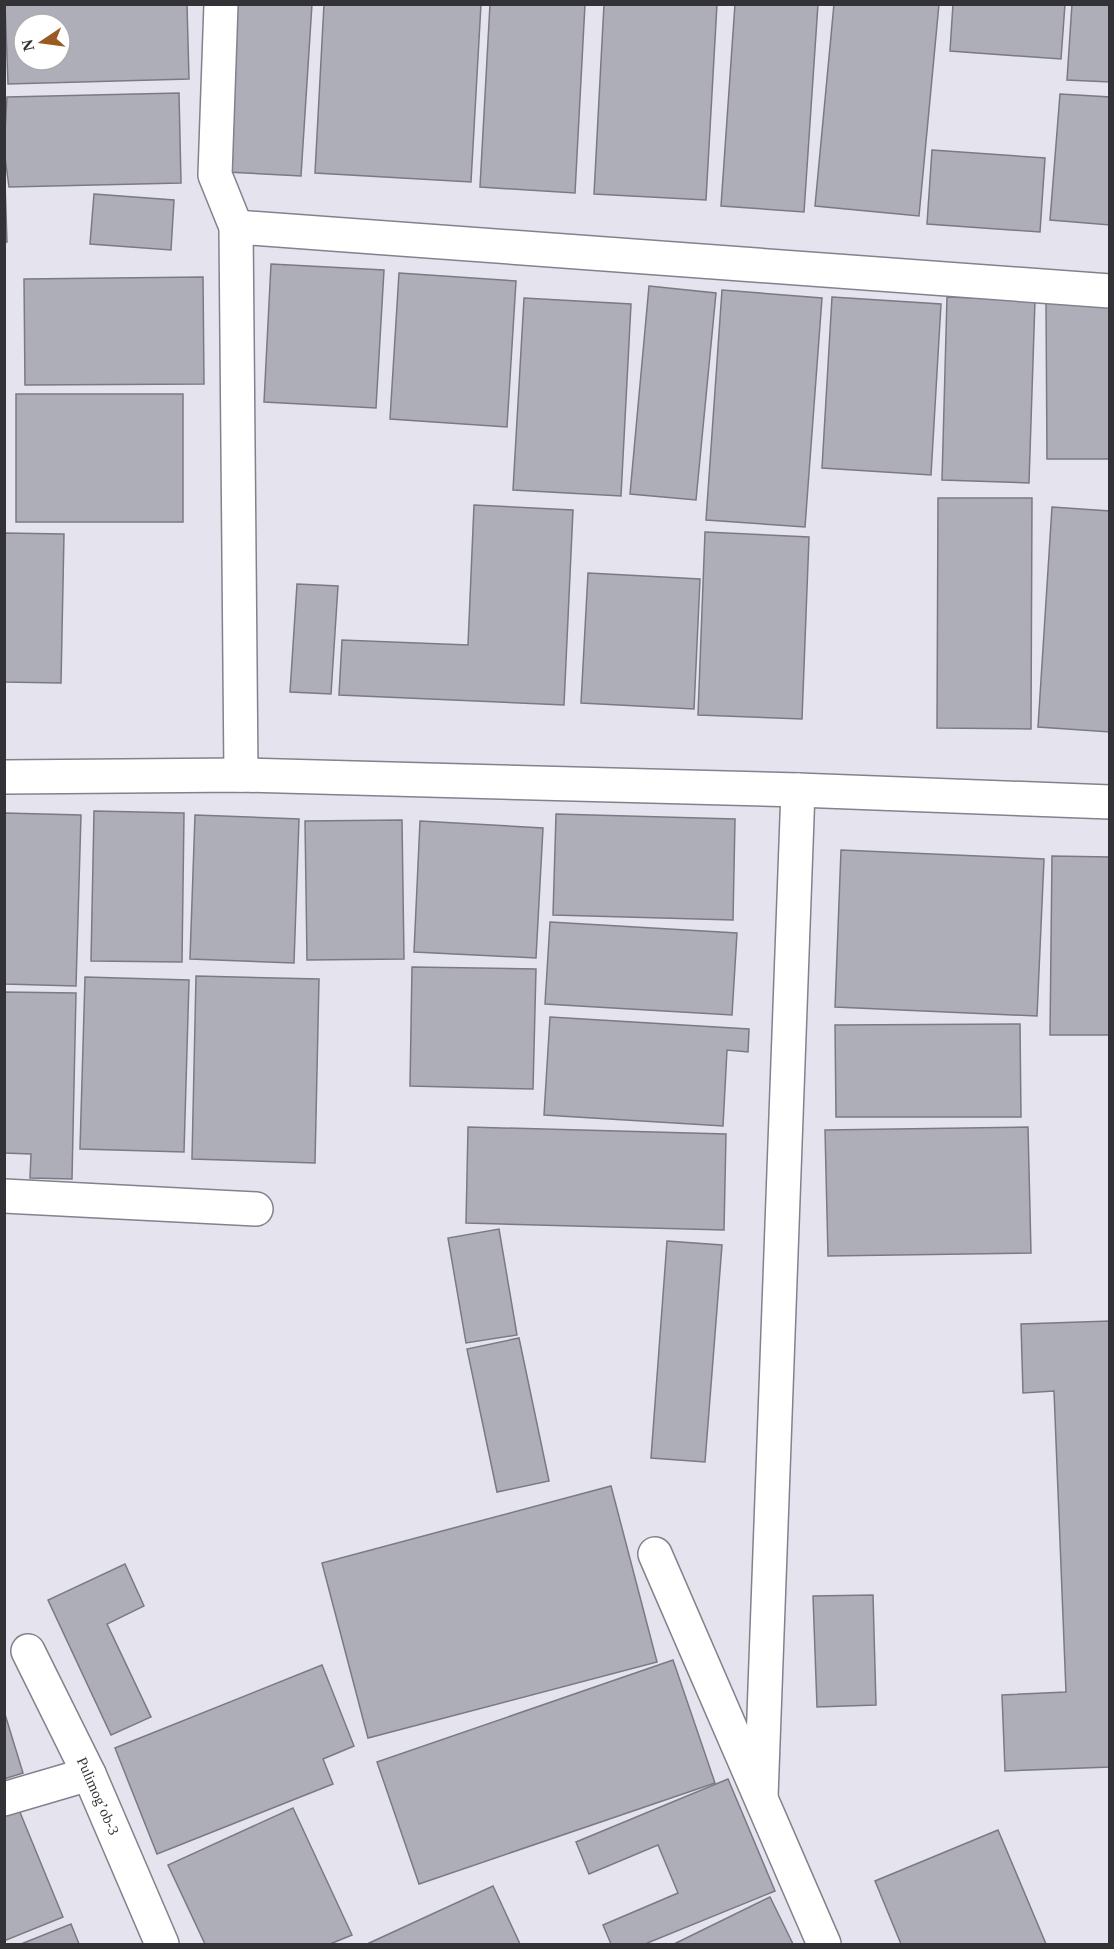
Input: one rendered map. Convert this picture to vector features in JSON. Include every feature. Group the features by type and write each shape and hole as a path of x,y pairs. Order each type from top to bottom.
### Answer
{"street":[{"path":"220,4 215,175 236,226 241,775"},
{"path":"236,226 1110,291"},
{"path":"4,777 241,775 798,790 1110,802"},
{"path":"761,1797 798,790"},
{"path":"4,1196 256,1209"},
{"path":"655,1554 824,1944"},
{"name":"Pulimog’ob-3","path":"28,1651 89,1774 162,1944"},
{"path":"4,1799 89,1774"}],"building":[{"path":"5,4 187,4 189,79 8,84"},
{"path":"238,4 312,4 301,176 226,172"},
{"path":"324,4 481,4 471,182 315,173"},
{"path":"490,4 585,4 575,193 480,187"},
{"path":"604,4 717,4 706,200 594,194"},
{"path":"735,4 818,4 804,212 721,206"},
{"path":"834,4 939,4 919,216 815,206"},
{"path":"953,4 1065,4 1061,59 950,51"},
{"path":"1072,4 1110,4 1110,82 1067,80"},
{"path":"179,93 181,183 9,187 4,150 7,97"},
{"path":"1060,94 1110,97 1110,225 1050,220"},
{"path":"932,150 1045,158 1040,232 927,224"},
{"path":"4,154 7,242 4,242"},
{"path":"94,194 174,200 171,250 90,244"},
{"path":"271,264 384,270 376,408 264,402"},
{"path":"399,273 516,281 507,427 390,419"},
{"path":"203,277 204,384 25,385 24,279"},
{"path":"649,286 716,293 696,500 630,494"},
{"path":"722,290 822,298 805,527 706,520"},
{"path":"832,297 941,304 931,475 822,468"},
{"path":"947,297 1035,300 1029,483 942,480"},
{"path":"524,298 631,304 621,496 513,490"},
{"path":"1046,302 1110,302 1110,459 1047,459"},
{"path":"16,394 183,394 183,522 16,522"},
{"path":"938,498 1032,498 1031,729 937,728"},
{"path":"474,505 573,510 564,705 339,695 342,640 468,645"},
{"path":"1052,507 1110,511 1110,732 1038,727"},
{"path":"705,532 809,537 802,719 698,715"},
{"path":"4,533 64,534 61,683 4,682"},
{"path":"588,573 700,579 694,709 581,703"},
{"path":"297,584 338,586 331,694 290,692"},
{"path":"94,811 184,813 182,962 91,961"},
{"path":"4,813 81,815 76,986 4,984"},
{"path":"556,814 735,819 733,920 553,915"},
{"path":"195,815 299,819 294,963 190,959"},
{"path":"402,820 404,959 307,960 305,821"},
{"path":"420,821 543,828 536,958 414,952"},
{"path":"841,850 1044,859 1037,1016 835,1007"},
{"path":"1052,856 1110,857 1110,1035 1050,1035"},
{"path":"550,922 737,933 732,1015 545,1004"},
{"path":"412,967 536,969 533,1089 410,1086"},
{"path":"196,976 319,979 315,1163 192,1159"},
{"path":"85,977 189,980 184,1152 80,1149"},
{"path":"4,992 76,993 72,1179 30,1178 31,1154 4,1153"},
{"path":"550,1017 749,1029 748,1052 727,1050 723,1126 544,1115"},
{"path":"1020,1024 1021,1117 836,1117 835,1025"},
{"path":"468,1127 726,1134 724,1230 466,1223"},
{"path":"1028,1127 1031,1253 828,1256 825,1130"},
{"path":"499,1229 517,1335 466,1343 448,1238"},
{"path":"667,1241 722,1245 705,1462 651,1458"},
{"path":"1110,1321 1110,1767 1005,1771 1002,1695 1066,1692 1054,1391 1023,1393 1021,1324"},
{"path":"519,1338 549,1481 497,1492 467,1349"},
{"path":"611,1486 657,1662 368,1738 322,1563"},
{"path":"125,1564 144,1606 107,1624 151,1717 111,1735 48,1600"},
{"path":"873,1595 876,1705 817,1707 813,1596"},
{"path":"673,1660 715,1783 419,1884 377,1762"},
{"path":"322,1665 354,1746 323,1759 333,1784 157,1854 115,1748"},
{"path":"4,1711 23,1773 4,1779"},
{"path":"728,1779 775,1891 645,1944 611,1944 603,1925 678,1893 658,1845 589,1874 576,1842"},
{"path":"293,1808 352,1935 330,1944 205,1944 168,1865"},
{"path":"19,1810 63,1917 4,1941 4,1816"},
{"path":"998,1830 1046,1944 901,1944 875,1881"},
{"path":"493,1886 520,1944 367,1944"},
{"path":"770,1897 793,1944 674,1944"},
{"path":"71,1924 79,1944 21,1944"}]}
